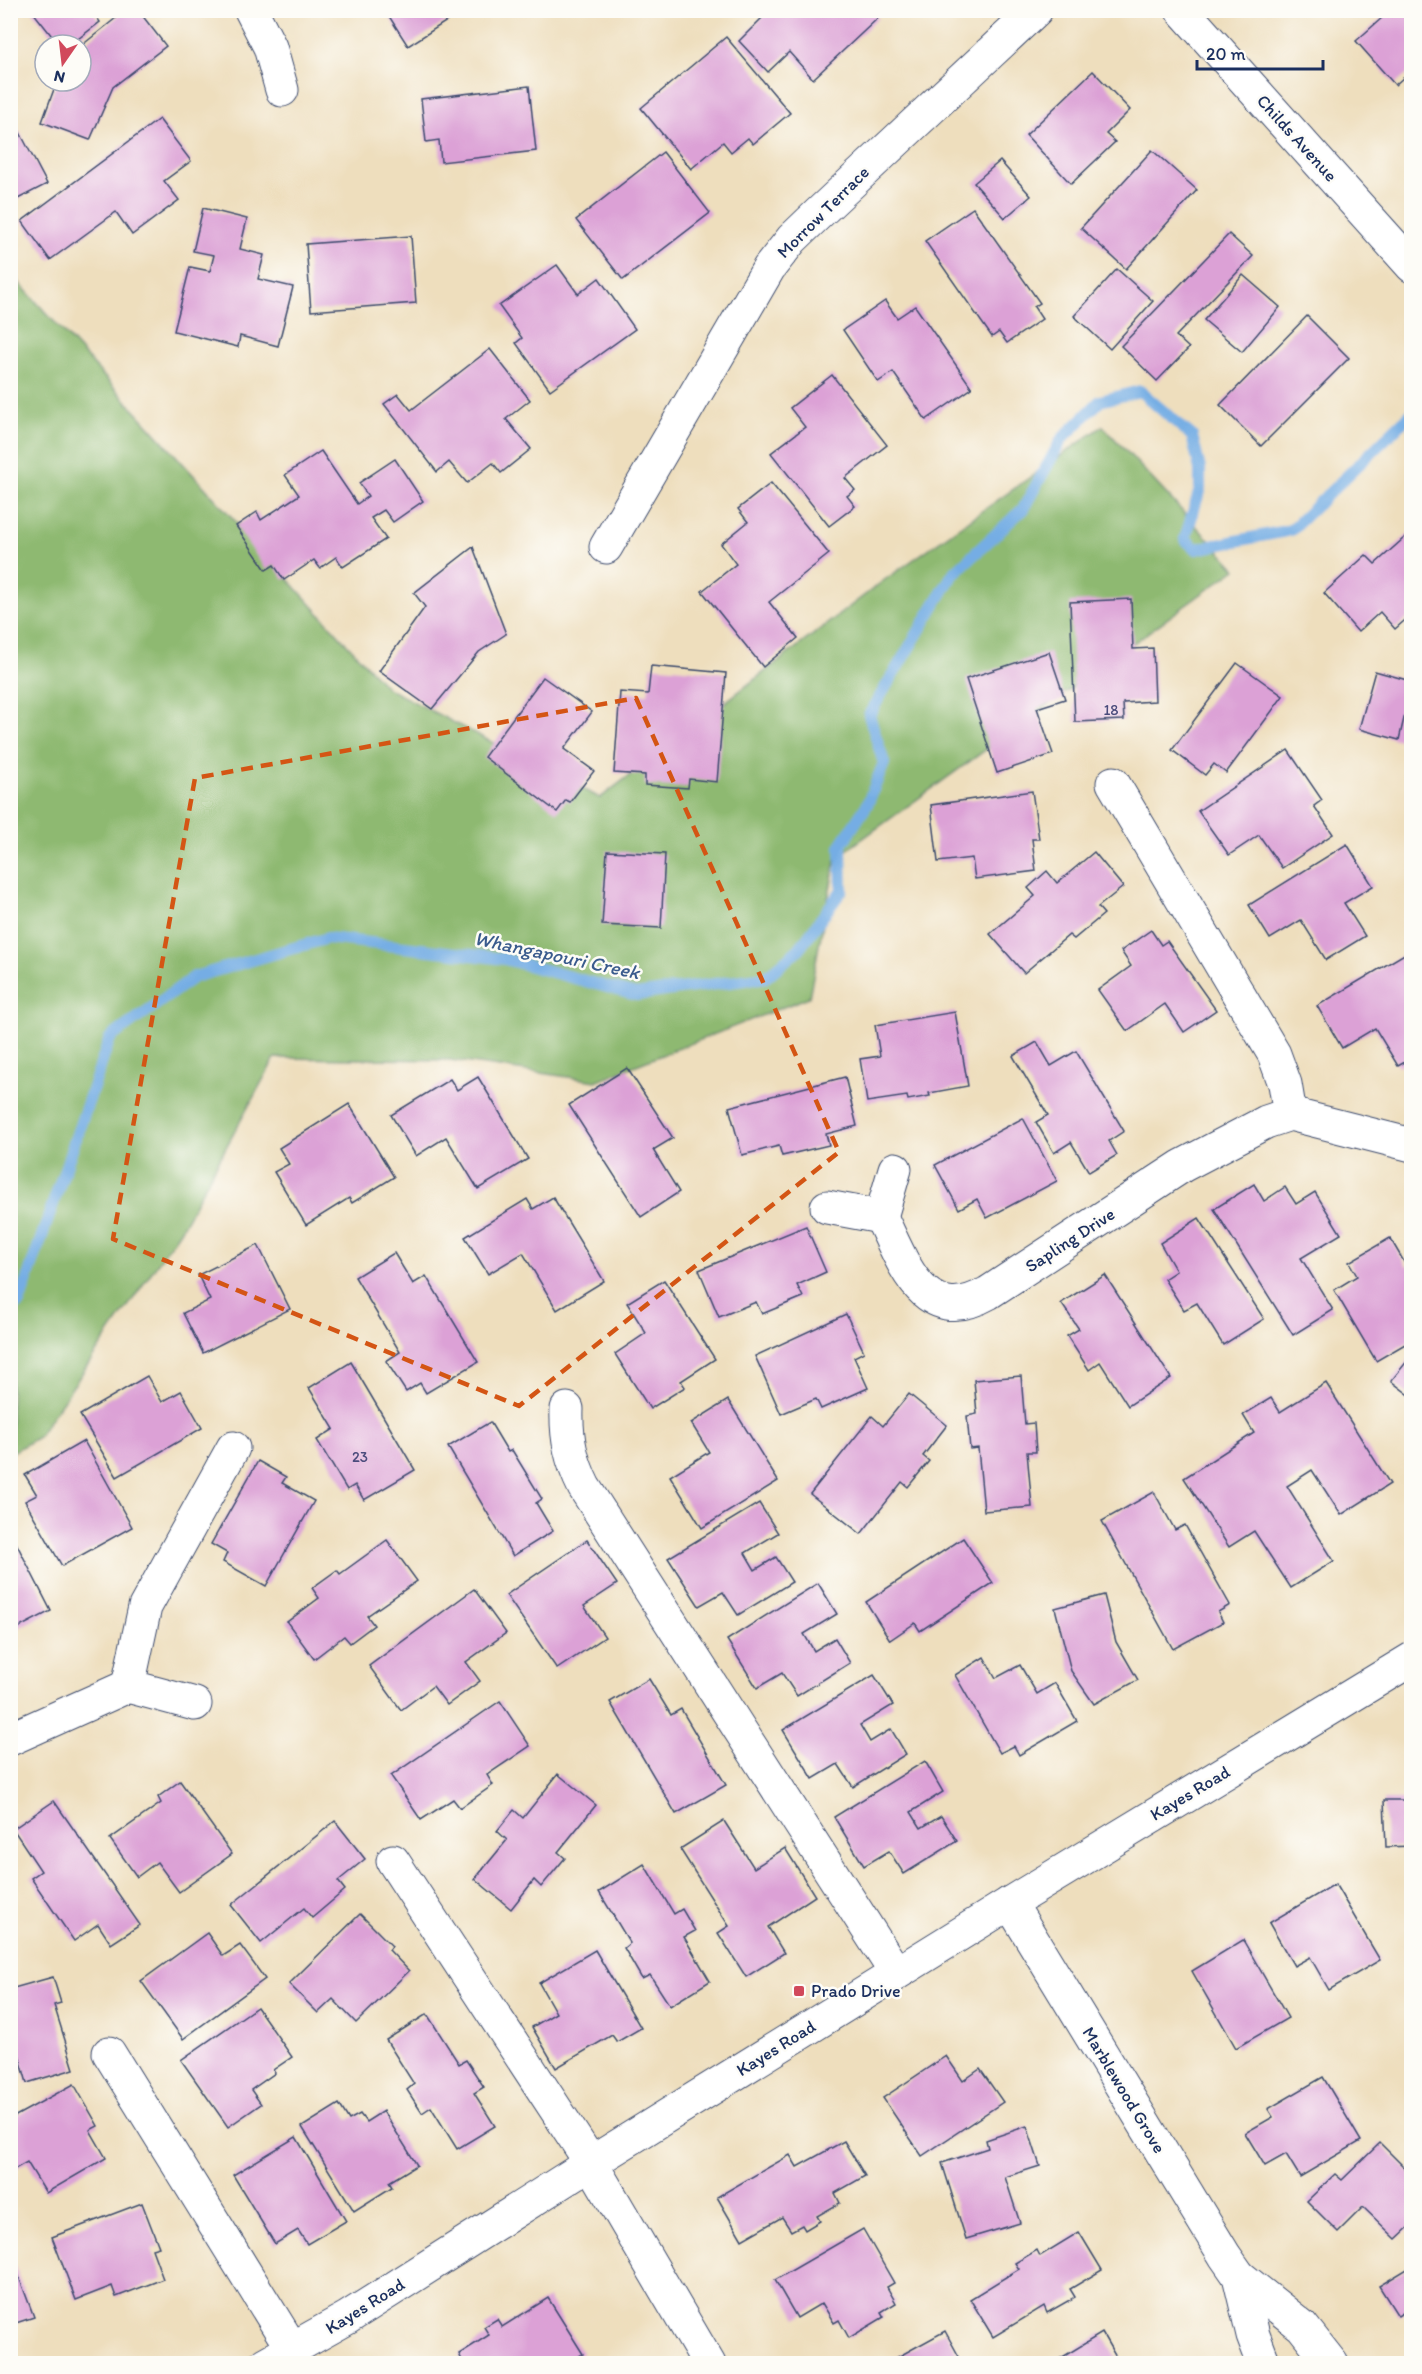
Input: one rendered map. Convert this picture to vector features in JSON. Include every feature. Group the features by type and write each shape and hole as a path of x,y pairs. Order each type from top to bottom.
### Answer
{"street":[{"path":"251,10 270,47 282,90"},
{"name":"Morrow Terrace","path":"606,547 769,268 792,239 1036,10"},
{"name":"Childs Avenue","path":"1182,10 1412,266"},
{"path":"1113,783 1274,1054 1286,1084 1290,1114 1412,1144"},
{"name":"Sapling Drive","path":"882,1217 914,1281 925,1293 936,1301 948,1304 975,1301 1182,1166 1249,1130 1290,1114"},
{"path":"827,1207 882,1217 895,1169"},
{"path":"567,1409 566,1431 569,1452 584,1487 896,1973"},
{"path":"128,1686 146,1607 233,1448"},
{"name":"Kayes Road","path":"279,2357 348,2318 896,1973 1412,1659"},
{"path":"10,1739 128,1686 195,1704"},
{"path":"393,1861 591,2163 709,2364"},
{"name":"Marblewood Grove","path":"1010,1903 1225,2256 1239,2276 1302,2326 1332,2364"},
{"path":"109,2053 279,2357"},
{"name":"Marblewood Grove","path":"1239,2276 1264,2364"}],"highlighted area":[{"path":"636,698 839,1152 519,1406 113,1239 195,778"}],"green space":[{"path":"10,269 20,284 387,688 600,798 883,581 1103,426 1236,569 836,858 809,997 596,1081 450,1060 275,1058 180,1231 38,1437 11,1453"}],"building":[{"path":"34,10 92,10 100,22 86,33 50,33 33,12"},
{"path":"126,10 138,10 166,46 113,87 90,140 42,122 53,93 93,93 93,36"},
{"path":"385,10 464,10 408,46"},
{"path":"770,10 870,10 878,18 813,79 789,52 768,72 739,41"},
{"path":"1377,10 1412,10 1412,70 1395,85 1356,41 1383,17"},
{"path":"726,37 790,113 753,144 748,138 731,152 723,142 691,169 641,108"},
{"path":"1093,71 1130,110 1106,134 1115,142 1071,184 1026,135"},
{"path":"529,86 536,151 441,162 439,140 426,142 421,99"},
{"path":"159,119 191,161 164,181 179,200 132,235 116,212 50,260 22,221"},
{"path":"16,125 47,184 10,203 10,128"},
{"path":"1152,150 1197,190 1126,269 1081,228"},
{"path":"663,152 710,213 623,280 576,220"},
{"path":"1000,161 1031,196 1005,218 974,183"},
{"path":"203,208 247,219 240,249 264,255 258,279 293,287 278,346 240,336 238,347 174,331 190,267 210,271 214,255 193,251"},
{"path":"973,208 1040,303 1034,307 1042,319 1007,343 999,332 992,337 925,241"},
{"path":"1229,234 1253,256 1176,336 1189,348 1157,381 1121,346"},
{"path":"411,236 416,303 311,311 306,244"},
{"path":"557,265 578,294 599,278 635,329 550,390 516,343 522,338 499,306"},
{"path":"1117,269 1153,301 1110,349 1074,316"},
{"path":"1243,275 1280,307 1242,352 1204,320"},
{"path":"885,301 897,318 915,306 972,388 926,420 893,372 878,382 843,330"},
{"path":"1307,316 1349,358 1261,446 1220,405"},
{"path":"490,349 530,400 506,419 531,449 501,473 493,463 467,483 449,462 437,472 384,404 398,394 411,410"},
{"path":"832,375 887,445 845,478 855,490 847,496 855,506 829,526 771,453 805,427 790,408"},
{"path":"321,451 357,504 368,496 359,483 395,459 423,501 393,522 384,510 371,518 386,539 343,567 336,557 320,568 314,560 284,580 274,565 266,570 236,526 257,512 261,520 299,495 285,475"},
{"path":"771,483 829,554 769,602 798,638 763,667 702,591 736,564 721,544 748,522 738,509"},
{"path":"1412,531 1412,614 1395,629 1380,612 1358,632 1324,593 1366,555 1375,564"},
{"path":"473,547 506,634 479,652 432,709 379,671 425,607 414,593"},
{"path":"1131,599 1133,649 1153,648 1155,701 1123,703 1124,720 1075,722 1070,602"},
{"path":"1049,652 1065,699 1037,708 1053,754 997,773 966,679"},
{"path":"1237,663 1283,696 1226,773 1214,764 1205,775 1172,750"},
{"path":"651,666 726,673 717,782 689,779 688,788 645,785 645,775 614,773 620,692 648,694"},
{"path":"1375,671 1407,680 1409,672 1412,673 1412,716 1405,714 1399,740 1359,729"},
{"path":"543,677 592,712 564,749 594,771 570,802 566,800 557,812 484,757"},
{"path":"1288,750 1322,800 1314,806 1333,834 1282,868 1259,835 1229,855 1198,811"},
{"path":"1032,791 1039,839 1032,839 1036,871 975,879 972,858 938,862 931,805"},
{"path":"1347,844 1373,886 1344,903 1365,936 1326,960 1301,920 1270,939 1249,905"},
{"path":"607,851 665,854 661,928 602,925"},
{"path":"1094,852 1123,887 1098,907 1104,914 1074,939 1069,935 1024,973 990,934 1035,896 1028,888 1047,871 1057,883"},
{"path":"1151,930 1161,945 1167,941 1216,1010 1184,1032 1165,1004 1127,1031 1098,990 1131,966 1121,951"},
{"path":"1406,953 1412,962 1412,1058 1398,1066 1375,1028 1342,1048 1317,1006"},
{"path":"955,1012 968,1086 929,1093 930,1096 908,1100 907,1096 867,1102 860,1059 880,1056 875,1025"},
{"path":"1037,1042 1051,1066 1076,1051 1124,1131 1109,1141 1117,1155 1089,1172 1071,1142 1054,1153 1036,1122 1048,1115 1013,1056"},
{"path":"627,1068 673,1138 653,1150 679,1192 641,1217 569,1105"},
{"path":"478,1077 528,1159 478,1189 446,1137 416,1156 391,1115 450,1079 457,1090"},
{"path":"845,1077 857,1126 826,1134 829,1145 782,1156 779,1146 742,1155 729,1107"},
{"path":"349,1104 394,1177 352,1203 349,1198 306,1225 274,1172 289,1164 279,1148"},
{"path":"1023,1118 1057,1181 987,1218 977,1199 959,1209 935,1165"},
{"path":"1254,1184 1264,1201 1285,1187 1296,1204 1315,1192 1341,1234 1301,1258 1333,1310 1293,1335 1214,1209"},
{"path":"553,1197 604,1281 557,1310 523,1253 488,1274 465,1237 527,1199 533,1209"},
{"path":"1199,1218 1264,1319 1223,1345 1197,1303 1184,1310 1164,1279 1176,1271 1160,1243"},
{"path":"806,1226 826,1272 797,1285 803,1297 762,1314 756,1302 719,1317 699,1270"},
{"path":"1390,1238 1407,1267 1412,1265 1412,1340 1376,1361 1334,1290 1357,1276 1349,1262"},
{"path":"258,1245 290,1309 203,1353 183,1313 210,1300 198,1275"},
{"path":"394,1253 413,1284 426,1276 478,1362 426,1393 420,1383 406,1392 386,1361 400,1352 355,1277"},
{"path":"1105,1275 1171,1378 1128,1406 1100,1362 1089,1370 1067,1336 1079,1329 1061,1303"},
{"path":"664,1280 715,1359 681,1381 685,1387 650,1409 615,1354 646,1333 627,1303"},
{"path":"846,1314 864,1352 854,1357 868,1388 821,1409 816,1399 781,1414 755,1356"},
{"path":"1412,1355 1412,1397 1391,1381"},
{"path":"351,1362 415,1470 364,1500 355,1485 347,1490 317,1440 334,1429 309,1388"},
{"path":"147,1376 162,1402 181,1391 202,1428 117,1477 80,1415"},
{"path":"1021,1376 1025,1424 1034,1423 1036,1452 1027,1452 1032,1507 984,1511 978,1448 970,1449 967,1416 977,1414 974,1380"},
{"path":"1326,1383 1390,1484 1341,1515 1312,1470 1287,1486 1334,1561 1291,1588 1254,1531 1229,1547 1184,1478 1254,1433 1243,1415 1271,1398 1280,1412"},
{"path":"909,1394 947,1425 923,1456 929,1461 908,1487 902,1482 861,1534 810,1494 872,1416 883,1426"},
{"path":"728,1400 778,1481 702,1528 670,1476 709,1452 691,1423"},
{"path":"490,1422 508,1452 512,1450 542,1499 536,1503 553,1531 513,1556 448,1447"},
{"path":"84,1441 132,1527 62,1566 25,1501 37,1495 25,1475"},
{"path":"258,1461 286,1477 282,1483 314,1501 266,1586 223,1562 227,1553 211,1544"},
{"path":"1154,1492 1175,1530 1185,1525 1230,1605 1218,1612 1223,1622 1173,1649 1102,1521"},
{"path":"759,1503 778,1533 745,1553 755,1570 776,1557 792,1582 738,1615 723,1592 699,1606 668,1558"},
{"path":"10,1531 51,1611 10,1632"},
{"path":"963,1538 993,1583 920,1631 915,1623 890,1640 866,1602"},
{"path":"387,1540 417,1581 367,1616 374,1625 350,1643 344,1636 314,1659 287,1622 319,1598 312,1588 337,1570 340,1574"},
{"path":"587,1540 617,1584 584,1606 605,1637 557,1669 506,1595"},
{"path":"818,1583 837,1614 804,1634 814,1651 835,1638 850,1663 797,1696 782,1673 757,1688 727,1640"},
{"path":"474,1589 506,1633 466,1662 480,1681 447,1705 433,1686 401,1710 369,1666"},
{"path":"1104,1595 1116,1642 1138,1680 1094,1704 1071,1671 1055,1608"},
{"path":"984,1657 996,1678 1020,1665 1037,1694 1055,1683 1077,1721 1019,1755 1014,1746 1000,1753 955,1675"},
{"path":"874,1675 893,1705 860,1725 870,1742 891,1729 906,1754 853,1787 838,1764 813,1779 783,1730"},
{"path":"649,1679 671,1715 681,1709 726,1785 676,1814 610,1702"},
{"path":"500,1701 530,1746 487,1775 493,1785 460,1808 453,1799 421,1820 391,1776"},
{"path":"925,1761 943,1792 911,1812 921,1828 941,1816 957,1841 904,1874 889,1851 864,1866 834,1817"},
{"path":"558,1774 596,1805 558,1852 565,1858 541,1887 534,1880 511,1909 475,1879 507,1840 497,1831 514,1810 523,1818"},
{"path":"180,1781 232,1854 179,1892 157,1862 137,1877 110,1839 161,1803 158,1797"},
{"path":"1384,1800 1412,1800 1412,1846 1386,1847"},
{"path":"54,1801 140,1925 111,1944 98,1924 74,1941 31,1878 41,1871 13,1829"},
{"path":"335,1821 365,1859 338,1881 345,1890 312,1918 304,1908 261,1943 231,1905"},
{"path":"724,1821 754,1868 785,1848 815,1896 768,1927 784,1953 746,1977 718,1933 729,1926 680,1849"},
{"path":"644,1864 674,1914 682,1909 695,1931 684,1937 710,1981 670,2006 650,1975 642,1979 624,1948 630,1943 599,1892"},
{"path":"1335,1884 1380,1960 1329,1990 1310,1957 1294,1966 1269,1923"},
{"path":"360,1914 392,1946 389,1950 409,1971 356,2023 333,1999 318,2013 289,1984"},
{"path":"207,1933 223,1956 240,1945 265,1979 183,2039 141,1981"},
{"path":"1243,1940 1288,2018 1236,2048 1192,1971"},
{"path":"595,1950 641,2028 617,2042 612,2035 556,2068 532,2027 556,2013 539,1983"},
{"path":"53,1977 61,2003 54,2005 74,2069 27,2083 18,2051 10,2054 10,1989"},
{"path":"257,2007 292,2057 273,2070 275,2073 251,2090 261,2104 228,2127 181,2060"},
{"path":"427,2014 459,2064 466,2060 484,2087 474,2093 495,2126 457,2149 431,2107 422,2113 407,2090 414,2084 386,2040"},
{"path":"946,2056 963,2081 980,2069 1003,2102 922,2156 883,2098"},
{"path":"1323,2077 1361,2141 1300,2177 1286,2154 1265,2166 1245,2133 1273,2117 1268,2109"},
{"path":"74,2084 98,2126 90,2130 106,2158 46,2193 27,2162 13,2170 10,2165 10,2119"},
{"path":"339,2104 349,2120 360,2114 366,2122 383,2111 417,2165 389,2182 392,2187 354,2211 302,2127"},
{"path":"1027,2126 1040,2166 1005,2177 1020,2223 966,2239 942,2163 988,2148 986,2140"},
{"path":"296,2137 346,2221 307,2244 298,2230 275,2244 233,2175"},
{"path":"844,2141 865,2176 835,2193 840,2203 817,2216 820,2221 805,2230 802,2225 791,2231 782,2217 742,2240 717,2197 790,2155 797,2167"},
{"path":"1380,2143 1412,2175 1412,2224 1396,2239 1363,2207 1338,2232 1307,2201 1335,2174 1342,2180"},
{"path":"142,2203 159,2247 152,2249 163,2279 116,2297 112,2286 76,2300 52,2237"},
{"path":"863,2229 894,2283 887,2287 896,2303 881,2312 884,2317 849,2338 839,2320 834,2323 822,2303 797,2318 775,2280"},
{"path":"1079,2232 1102,2270 1070,2289 1075,2297 1047,2313 1044,2306 993,2337 970,2299 1019,2269 1015,2263 1037,2250 1040,2256"},
{"path":"10,2253 34,2317 10,2325"},
{"path":"1412,2266 1412,2307 1398,2316 1379,2286"},
{"path":"548,2298 583,2354 577,2357 581,2364 464,2364 459,2354 489,2335 484,2327 497,2319 502,2327"},
{"path":"945,2331 963,2364 885,2364"},
{"path":"1102,2333 1120,2364 1051,2364"}],"waterway":[{"name":"Whangapouri Creek","path":"10,1307 19,1303 110,1038 194,977 328,938 505,959 636,995 766,977 799,949 842,890 841,845 867,805 884,763 869,715 953,574 1023,509 1062,439 1100,401 1140,391 1192,436 1200,469 1200,489 1185,539 1196,549 1291,530 1412,413"}],"place":[{"name":"Prado Drive","path":"799,1991"}]}
